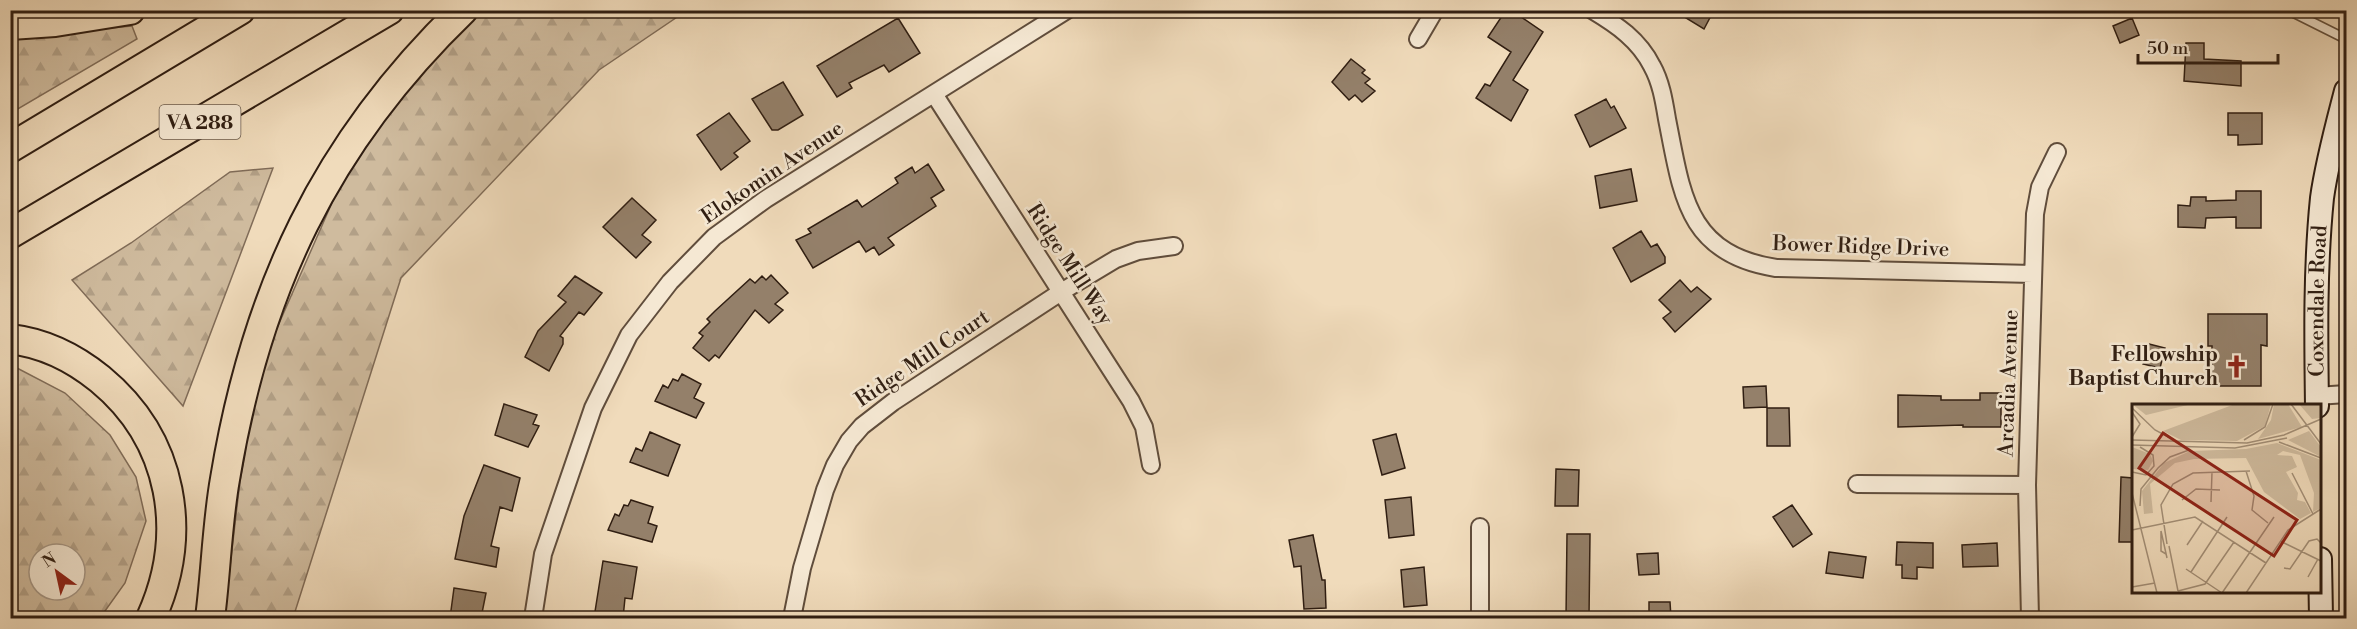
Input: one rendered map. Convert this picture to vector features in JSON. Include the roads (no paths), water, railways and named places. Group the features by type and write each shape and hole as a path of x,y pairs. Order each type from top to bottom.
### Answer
{"highway":[{"path":"10,25 55,22 130,10"},
{"path":"10,148 240,10"},
{"name":"VA 288","path":"10,234 389,10"},
{"path":"210,618 224,480 240,402 254,350 279,276 293,243 320,192 369,115 427,45 463,10"},
{"path":"10,339 60,351 86,367 110,387 130,409 159,456 171,508 172,538 169,568 151,618"}],"street":[{"name":"Elokomin Avenue","path":"533,618 543,554 593,408 614,362 649,307 695,255 736,220 1067,10"},
{"path":"1418,39 1435,10"},
{"name":"Bower Ridge Drive","path":"1592,10 1629,36 1648,59 1660,85 1682,193 1690,212 1718,245 1738,257 1757,265 1776,268 2033,274"},
{"name":"Coxendale Road","path":"2317,400 2318,251 2323,196 2332,143 2346,91"},
{"name":"Ridge Mill Way","path":"934,94 1138,414 1144,428 1150,465"},
{"name":"Arcadia Avenue","path":"2030,618 2027,485 2036,201 2040,187 2057,152"},
{"name":"Ridge Mill Court","path":"792,618 801,568 825,490 835,465 849,441 862,426 878,412 1061,292 1127,254 1174,246"},
{"path":"2317,400 2346,394"},
{"path":"1857,484 2027,485"},
{"path":"1480,527 1480,618"},
{"path":"2320,593 2320,618"}],"lane":[{"path":"2288,10 2346,39"}],"place":[{"name":"Fellowship Baptist Church","path":"2236,366"}]}
